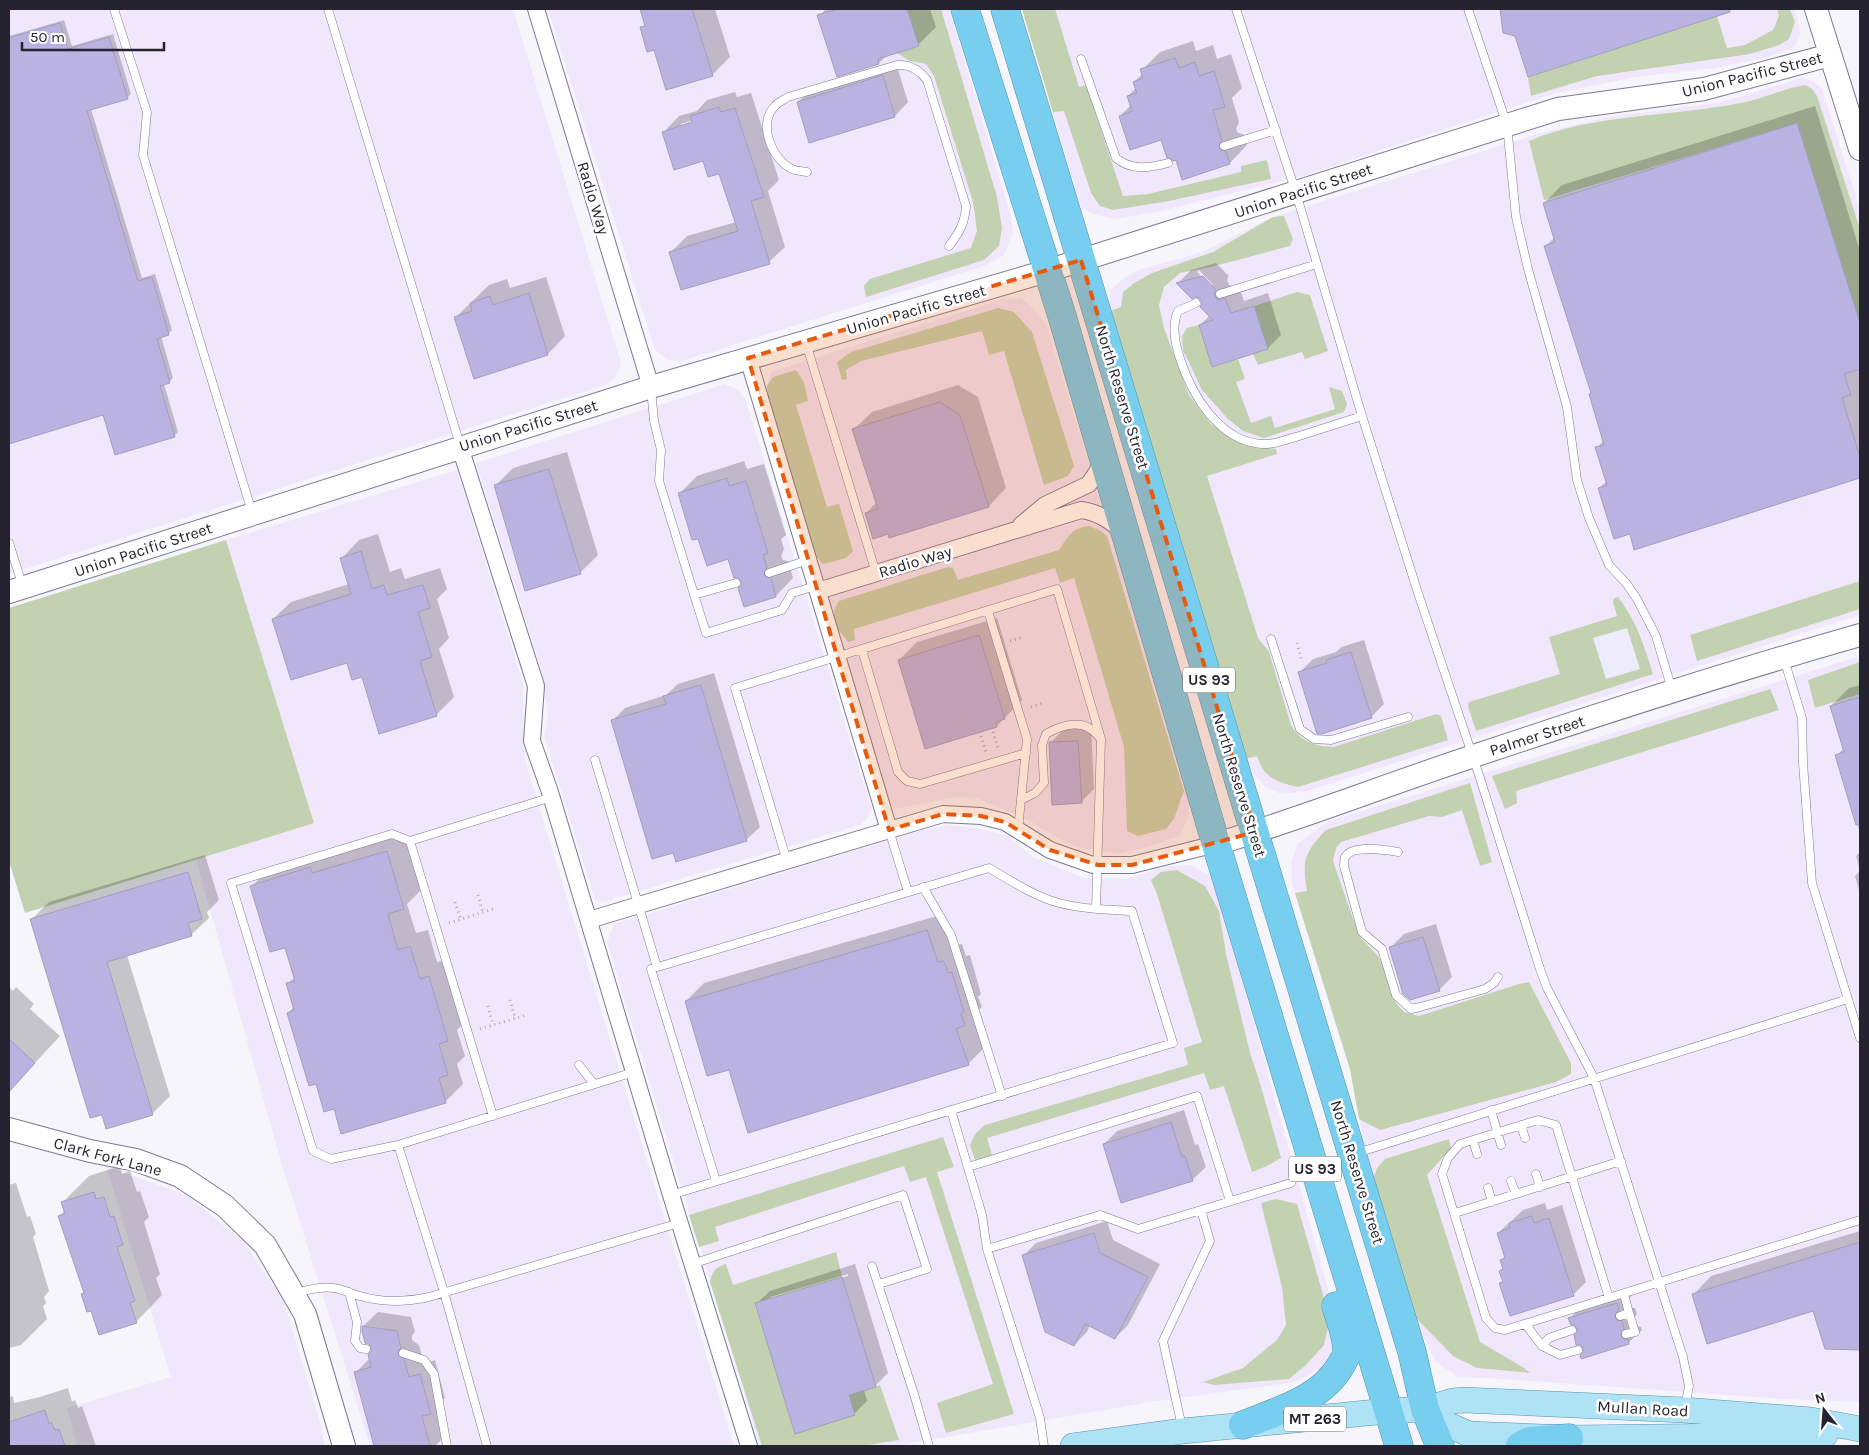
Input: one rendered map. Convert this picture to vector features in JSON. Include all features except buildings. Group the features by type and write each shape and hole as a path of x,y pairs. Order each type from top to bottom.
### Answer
{"highway":[{"name":"US 93","path":"965,9 1062,316 1216,844 1399,1446"},
{"name":"North Reserve Street","path":"1005,9 1412,1352 1425,1409 1440,1446"},
{"path":"1242,927 1248,991 1253,1020 1344,1332 1347,1353 1339,1369 1315,1393 1295,1404 1243,1425"},
{"path":"1520,1446 1530,1442 1569,1438"}],"main road":[{"name":"Mullan Road","path":"1073,1446 1115,1443 1183,1431 1425,1409 1453,1400 1684,1410 1811,1420 1860,1430"},
{"name":"Mullan Road","path":"1425,1409 1446,1424 1469,1434 1569,1438 1823,1436 1860,1430"}],"street":[{"name":"Radio Way","path":"536,9 651,387"},
{"path":"1816,9 1860,149"},
{"name":"Union Pacific Street","path":"16,590 651,387 1047,271 1558,109 1704,89 1830,54"},
{"path":"748,358 889,830"},
{"path":"460,447 536,686 532,740 552,797 679,1223 749,1446"},
{"name":"Radio Way","path":"1013,531 1045,506 1089,484 1098,470 1102,454"},
{"name":"Radio Way","path":"817,588 876,574 1081,510 1090,511 1105,518 1124,532"},
{"name":"Palmer Street","path":"1216,844 1472,756 1673,691 1860,635"},
{"path":"589,920 943,814 981,816 1005,822 1050,850 1093,865 1132,865 1216,844"},
{"name":"Clark Fork Lane","path":"9,1129 90,1151 136,1160 180,1176 225,1206 265,1245 306,1314 344,1446"}],"lane":[{"path":"114,9 148,112 143,155 252,514"},
{"path":"328,9 460,447"},
{"path":"1236,9 1296,193 1362,416 1418,593 1544,982 1594,1078 1621,1161 1685,1368 1688,1386 1684,1410"},
{"path":"1468,9 1507,126 1516,217 1528,268 1567,408 1577,480 1589,518 1609,564 1637,599 1656,636 1673,691"},
{"path":"1081,59 1116,158 1123,164 1136,167 1152,167 1168,163"},
{"path":"807,172 791,169 775,156 768,132 768,119 774,106 788,98 897,65 907,65 920,71 927,80 966,206 965,219 959,233 949,246"},
{"path":"1224,146 1276,130"},
{"path":"1220,294 1317,264"},
{"path":"1196,303 1178,311 1174,320 1174,332 1183,367 1195,396 1210,416 1230,434 1250,442 1268,445 1362,416"},
{"path":"805,342 876,574"},
{"path":"651,387 654,422 661,450 659,481 706,633 782,610 792,593 817,588"},
{"path":"9,543 16,590"},
{"path":"769,572 808,560"},
{"path":"694,595 736,583"},
{"path":"787,861 735,688 1057,589 1101,740 1096,909"},
{"path":"988,611 1027,739 1018,830"},
{"path":"1271,639 1300,729 1314,739 1331,740 1408,717"},
{"path":"862,650 898,772 907,782 920,784 1026,753"},
{"path":"1784,657 1802,718 1804,786 1812,883 1860,1038"},
{"path":"1021,800 1035,793 1044,782 1042,745 1046,734 1063,726 1082,724 1093,729 1101,740"},
{"path":"595,760 657,967"},
{"path":"552,797 410,841 392,834 231,883 313,1151 331,1159 398,1145 634,1072"},
{"path":"889,830 908,892"},
{"path":"410,841 493,1116"},
{"path":"1398,852 1371,848 1357,851 1350,853 1346,857 1344,866 1362,932 1382,949 1396,995 1411,1009 1484,989 1494,983 1498,977"},
{"path":"671,1195 1173,1044 1132,911 1096,909 1058,903 1022,887 989,868 651,969 716,1181"},
{"path":"923,888 951,935 1002,1096"},
{"path":"1352,1155 1848,999"},
{"path":"579,1066 594,1084"},
{"path":"968,1167 1197,1096 1230,1202"},
{"path":"951,1110 982,1215 987,1249 1040,1418 1044,1446"},
{"path":"1491,1110 1501,1145"},
{"path":"1609,1298 1556,1125 1538,1120 1460,1144 1448,1158 1442,1174 1486,1318 1496,1328 1505,1330 1624,1294 1860,1220"},
{"path":"1521,1125 1525,1138"},
{"path":"1473,1140 1477,1154"},
{"path":"398,1145 444,1292 487,1446"},
{"path":"1455,1213 1621,1161"},
{"path":"1536,1174 1540,1186"},
{"path":"1512,1181 1516,1194"},
{"path":"987,1249 1100,1215 1138,1229 1291,1183"},
{"path":"1488,1188 1492,1202"},
{"path":"692,1264 903,1195 927,1268 878,1284"},
{"path":"1183,1431 1163,1341 1210,1241 1201,1210"},
{"path":"294,1293 317,1288 334,1288 360,1296 393,1302 412,1301 679,1223"},
{"path":"872,1266 914,1394 928,1446"},
{"path":"349,1292 357,1322 355,1341 360,1348 366,1349"},
{"path":"1624,1294 1634,1332 1626,1334"},
{"path":"1620,1316 1629,1313"},
{"path":"1526,1324 1542,1346 1560,1355 1578,1350"},
{"path":"1542,1346 1549,1338 1572,1330"},
{"path":"403,1353 424,1360 434,1374 447,1446"}],"path":[{"path":"1010,641 1023,637"},
{"path":"1297,643 1302,662"},
{"path":"1030,708 1043,704"},
{"path":"993,732 998,749"},
{"path":"981,736 986,753"},
{"path":"478,895 483,912"},
{"path":"455,902 461,920"},
{"path":"434,920 449,923 493,909"},
{"path":"510,1000 515,1018"},
{"path":"488,1006 493,1025"},
{"path":"470,1041 481,1029 526,1014"}],"highlighted area":[{"path":"1081,260 1255,832 1132,865 1098,865 1050,850 1005,822 981,816 943,814 889,830 748,358"}],"shaded area":[{"path":"9,9 513,9 621,363 617,375 608,384 9,574"},
{"path":"548,9 949,9 1011,216 1013,233 1004,255 984,266 682,361 668,360 655,350"},
{"path":"1022,9 1795,9 1801,33 1794,47 1765,58 1715,68 1636,77 1553,94 1302,176 1161,211 1115,219 1092,214 1081,207"},
{"path":"1801,78 1813,81 1822,89 1860,210 1860,615 1307,791 1281,794 1264,786 1245,759 1110,307 1110,290 1124,278 1139,270 1202,252 1273,217 1537,134 1608,117 1715,103"},
{"path":"1021,298 1031,306 1046,324 1190,793 1188,820 1179,836 1151,846 1118,854 1081,848 1066,843 1027,819 976,798 956,797 894,809 887,800 871,741 832,620 769,405 767,386 771,372 1003,299"},
{"path":"725,384 738,390 745,398 871,808 868,818 860,825 603,902 595,900 544,736 548,714 541,668 476,463"},
{"path":"457,470 523,683 524,757 734,1446 370,1446 282,1165 196,860 314,822 226,540"},
{"path":"1627,628 1640,669 1606,679 1593,638"},
{"path":"1860,656 1860,1402 1782,1399 1458,1377 1436,1362 1418,1326 1371,1175 1350,1069 1292,884 1291,863 1298,843 1327,822"},
{"path":"950,825 975,828 1009,836 1033,857 1084,878 1126,879 1168,866 1191,865 1209,875 1217,887 1335,1314 1334,1351 1320,1369 1295,1382 1150,1402 895,1446 760,1446 607,942 614,924 919,831"},
{"path":"106,1166 186,1195 244,1242 284,1302 319,1418 325,1446 77,1446 67,1408 171,1377"}],"green space":[{"path":"907,9 941,9 997,197 1002,228 999,246 984,260 866,297 864,286 870,279 971,248 977,231 973,202 934,76 926,64 910,61 897,53 919,46"},
{"path":"1022,9 1055,9 1079,87 1086,85 1123,196 1148,194 1241,172 1241,166 1267,160 1271,179 1169,201 1113,210 1100,206 1091,193 1064,111 1053,112"},
{"path":"1777,9 1790,9 1795,22 1789,39 1779,45 1750,54 1597,76 1531,96 1528,77 1717,16 1727,48 1745,45 1773,30 1779,16"},
{"path":"1805,85 1812,89 1817,96 1860,229 1860,323 1797,123 1544,200 1529,141 1551,133 1598,122 1737,104"},
{"path":"1284,216 1293,239 1290,246 1211,267 1180,273 1164,287 1159,305 1164,328 1189,395 1211,424 1244,445 1276,449 1277,454 1207,476 1258,638 1269,652 1291,725 1295,731 1304,740 1321,746 1334,747 1436,714 1441,716 1448,740 1298,787 1272,778 1263,769 1257,756 1245,759 1111,311 1121,307 1123,292 1152,273 1213,252 1273,217"},
{"path":"1297,292 1310,295 1328,351 1305,359 1302,352 1258,365 1253,354 1268,349 1254,306"},
{"path":"998,308 1014,312 1032,332 1074,466 1068,476 1044,485 1004,351 989,355 982,331 861,361 846,370 847,379 842,380 837,362 851,352"},
{"path":"1199,325 1212,367 1238,359 1245,379 1236,382 1251,423 1271,416 1275,428 1335,409 1329,387 1342,391 1347,404 1344,412 1264,438 1243,431 1228,419 1202,390 1183,350 1182,336 1187,328"},
{"path":"796,370 804,382 808,401 796,405 827,507 839,504 853,551 846,558 823,564 811,550 769,405 767,386 773,377"},
{"path":"1089,526 1107,536 1184,791 1174,819 1166,829 1138,836 1127,831 1124,747 1074,578 1060,583 1055,568 854,629 855,640 848,642 834,623 833,618 835,607 839,601 948,567 953,568 958,580 1059,550 1074,531"},
{"path":"226,540 314,823 25,913 9,861 9,608"},
{"path":"1860,581 1860,609 1697,661 1690,635"},
{"path":"1618,597 1625,606 1635,625 1653,674 1476,731 1468,706 1469,702 1560,674 1549,637 1617,616 1613,602 1614,598","holes":["1627,628 1640,669 1606,679 1593,638"]},
{"path":"1860,662 1860,694 1815,708 1808,680"},
{"path":"1770,689 1779,710 1516,791 1517,803 1505,809 1492,776"},
{"path":"1470,783 1492,862 1480,866 1462,810 1442,817 1429,816 1341,842 1336,848 1333,861 1359,936 1378,956 1396,1003 1404,1012 1419,1016 1529,982 1571,1063 1571,1074 1556,1082 1380,1130 1359,1119 1350,1069 1295,893 1307,891 1306,858 1313,845 1326,830"},
{"path":"1177,870 1205,886 1219,911 1226,954 1250,1053 1281,1158 1252,1172 1224,1086 1210,1090 1204,1073 987,1138 992,1155 975,1160 970,1145 975,1134 985,1125 1188,1065 1184,1048 1202,1042 1157,894 1151,880 1161,872"},
{"path":"943,1137 954,1167 937,1172 1014,1414 946,1433 937,1403 993,1384 926,1177 910,1182 904,1166 715,1227 719,1241 699,1247 689,1215"},
{"path":"1449,1139 1451,1148 1427,1175 1480,1342 1530,1373 1477,1368 1453,1356 1414,1316 1373,1180 1377,1168 1385,1159"},
{"path":"1276,1199 1297,1204 1330,1319 1324,1345 1306,1365 1289,1379 1214,1385 1203,1382 1243,1368 1277,1340 1286,1325 1282,1287 1261,1203"},
{"path":"836,1252 842,1277 755,1304 795,1433 854,1415 849,1395 880,1385 899,1440 862,1446 762,1446 710,1282 713,1272 726,1264 733,1285"}]}
